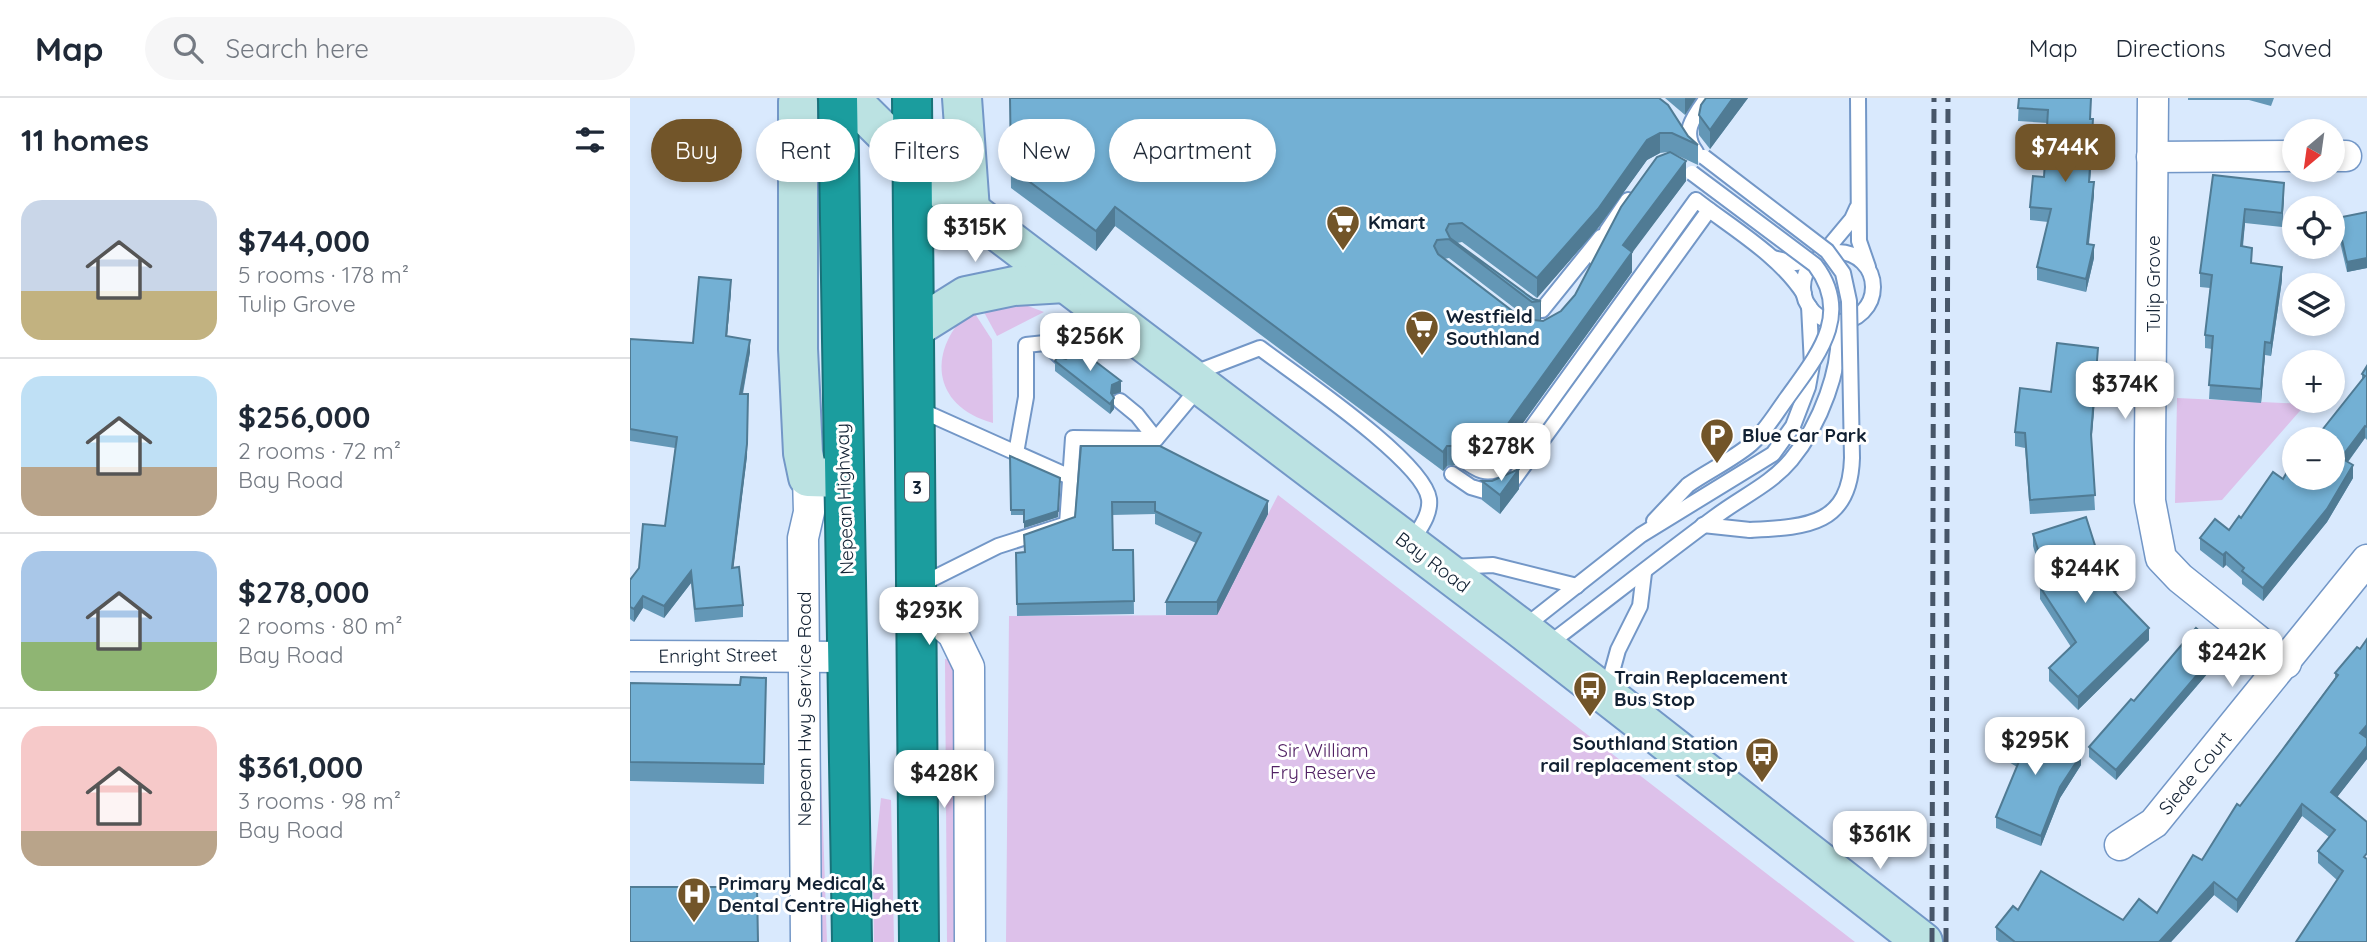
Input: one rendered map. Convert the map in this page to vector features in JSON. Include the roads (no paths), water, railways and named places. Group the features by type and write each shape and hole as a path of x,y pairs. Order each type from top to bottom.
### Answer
{"highway":[{"name":"3","path":"912,98 915,119"},
{"name":"Nepean Highway","path":"841,110 825,477 849,657 852,942"},
{"name":"3","path":"919,942 915,328 922,182"}],"main road":[{"path":"962,98 970,210"},
{"name":"Bay Road","path":"795,100 841,110 869,132"},
{"path":"795,100 798,349 803,453 825,477"},
{"name":"Bay Road","path":"934,182 1534,638 1923,942"},
{"path":"915,328 966,296 1014,286 1065,282"}],"street":[{"name":"Tulip Grove","path":"2153,98 2150,474 2154,535 2161,558 2180,578 2286,663"},
{"path":"2152,157 2282,156"},
{"name":"Nepean Hwy Service Road","path":"806,942 803,538 808,512 825,477"},
{"name":"Siede Court","path":"2120,845 2154,823 2367,561"},
{"path":"917,595 953,635 969,667 970,942"},
{"name":"Enright Street","path":"630,656 849,657"}],"lane":[{"path":"1690,144 1689,125 1707,98"},
{"path":"1462,459 1478,471 1487,473 1504,466 1696,200 1769,256 1796,281 1806,300 1826,320 1838,322 1855,318 1870,301 1873,288 1859,241 1861,194 1858,98"},
{"path":"1675,118 1683,127 1690,144 1704,157 1827,251 1843,272 1849,301 1852,466 1844,497 1835,509 1812,523 1750,530 1727,530 1703,525"},
{"path":"1642,536 1688,485 1744,449 1761,434 1822,349 1829,330 1831,302 1824,276 1815,264 1687,169"},
{"path":"1510,291 1531,308 1542,310 1577,263 1607,231 1639,186"},
{"path":"1534,638 1577,586 1642,536 1773,454 1782,443 1797,417 1808,387 1812,365 1803,281 1818,258 1852,219 1861,194"},
{"path":"1451,474 1471,487 1488,492 1512,482 1709,210"},
{"path":"1586,279 1607,231"},
{"path":"1769,256 1786,262 1843,252 1864,263 1871,274"},
{"path":"1534,638 1644,573 1703,525 1777,475 1802,445 1827,392 1838,346 1838,322"},
{"path":"1016,453 1026,397 1026,345 1045,343 1064,360"},
{"path":"1156,439 1194,381 1260,348 1366,429 1412,469 1429,497 1428,513 1410,544"},
{"path":"1120,401 1156,439"},
{"path":"916,408 1070,477"},
{"path":"917,595 998,546 1067,524 1073,438 1156,439"},
{"path":"1440,568 1493,565 1577,586"},
{"path":"1605,695 1618,650 1640,606 1644,573"}],"railway":[{"path":"1932,942 1934,98"},
{"path":"1946,942 1948,98"}],"place":[{"name":"Kmart","path":"1343,252"},
{"name":"Westfield Southland","path":"1422,357"},
{"name":"Blue Car Park","path":"1717,465"},
{"name":"Train Replacement Bus Stop","path":"1590,718"},
{"name":"Southland Station rail replacement stop","path":"1762,784"},
{"name":"Primary Medical & Dental Centre Highett","path":"694,924"}],"park label":[{"name":"Sir William Fry Reserve","path":"1323,761"}]}
